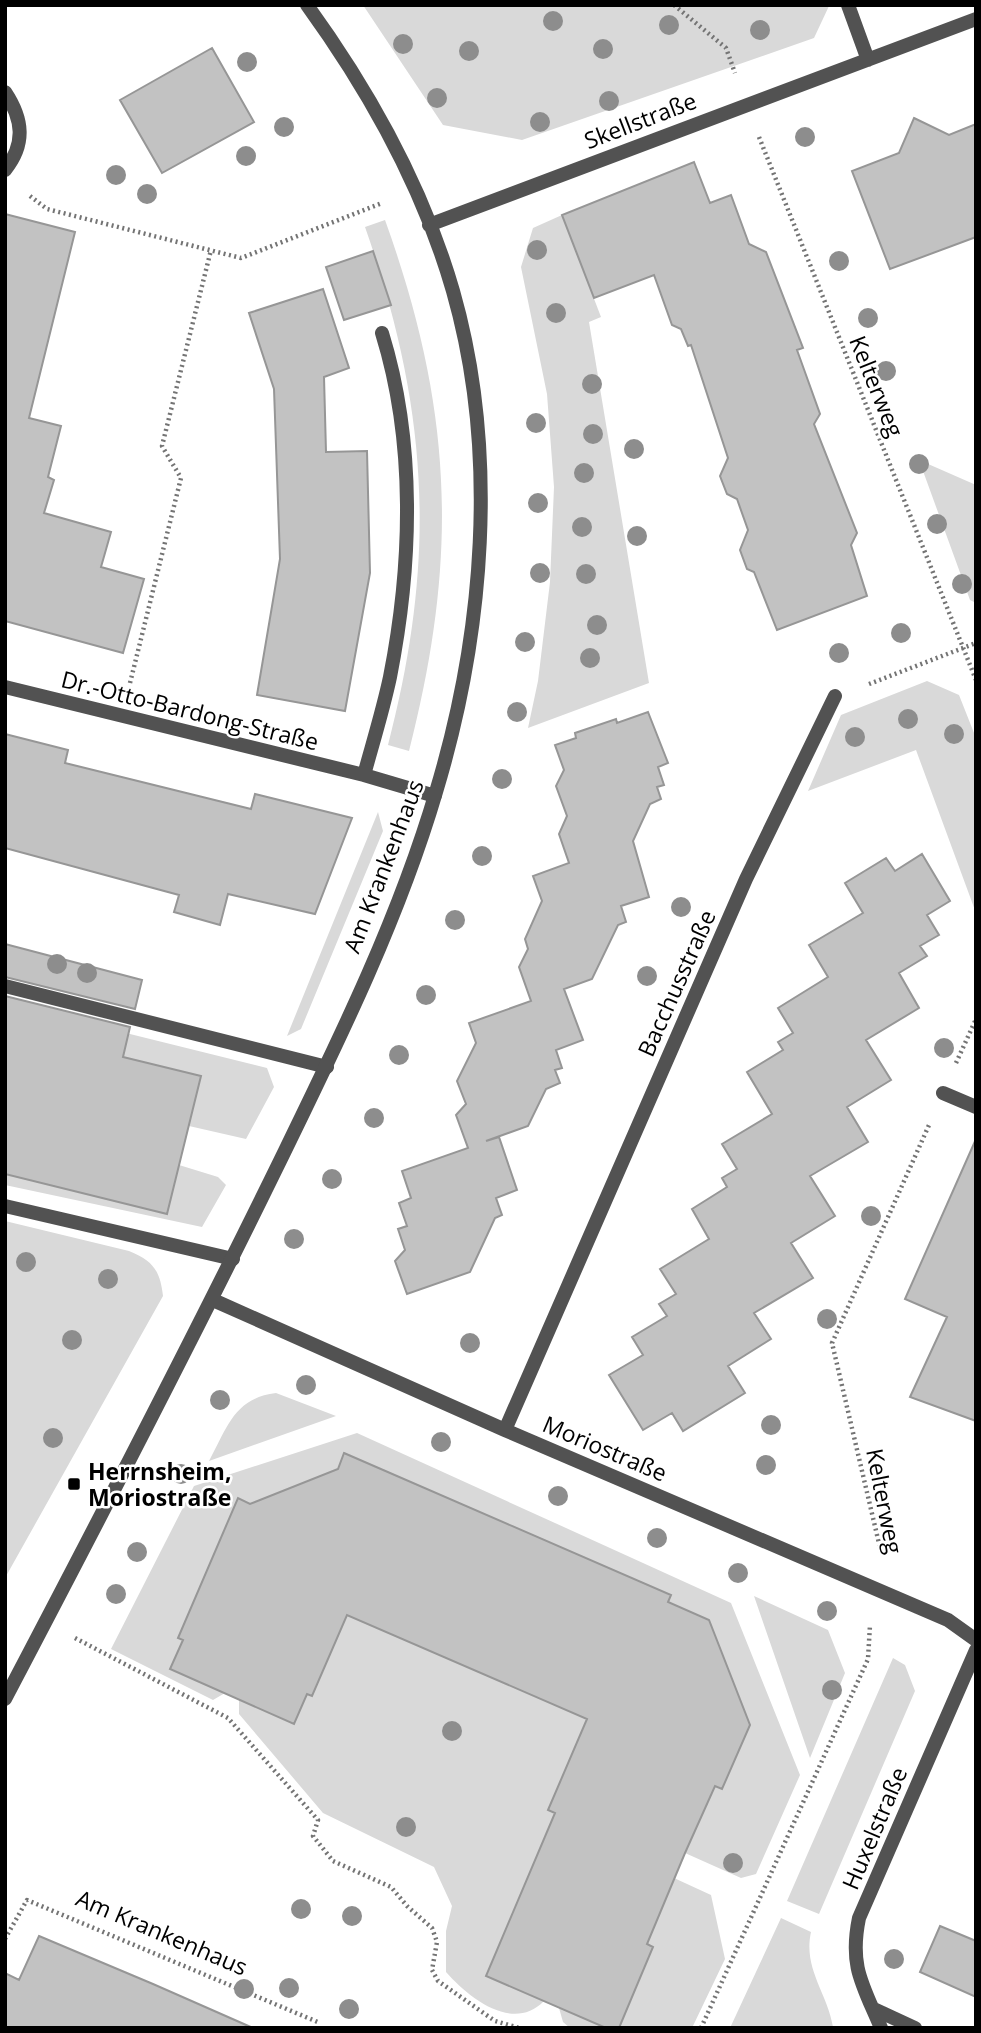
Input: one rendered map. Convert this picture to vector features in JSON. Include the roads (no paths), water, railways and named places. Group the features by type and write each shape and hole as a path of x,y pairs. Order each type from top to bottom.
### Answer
{"street":[{"name":"Am Krankenhaus","path":"5,1699 213,1300 327,1067 393,912 436,796 455,726 471,637 478,566 476,417 467,354 453,291 401,157 365,91 306,5"},
{"path":"848,5 868,60"},
{"name":"Skellstraße","path":"429,225 976,19"},
{"path":"5,92 16,108 21,126 15,158 5,170"},
{"path":"364,775 389,680 400,617 406,554 406,491 401,425 390,359 382,333"},
{"name":"Dr.-Otto-Bardong-Straße","path":"5,687 121,718 364,775 436,796"},
{"name":"Bacchusstraße","path":"505,1430 746,879 835,696"},
{"path":"5,986 327,1067"},
{"path":"943,1093 976,1107"},
{"path":"5,1206 233,1259"},
{"name":"Moriostraße","path":"213,1300 505,1430 948,1620 976,1640"},
{"name":"Huxelstraße","path":"881,2028 860,1984 854,1959 859,1918 976,1650"},
{"path":"874,2009 915,2028"}],"place":[{"name":"Herrnsheim, Moriostraße","path":"74,1484"}]}
